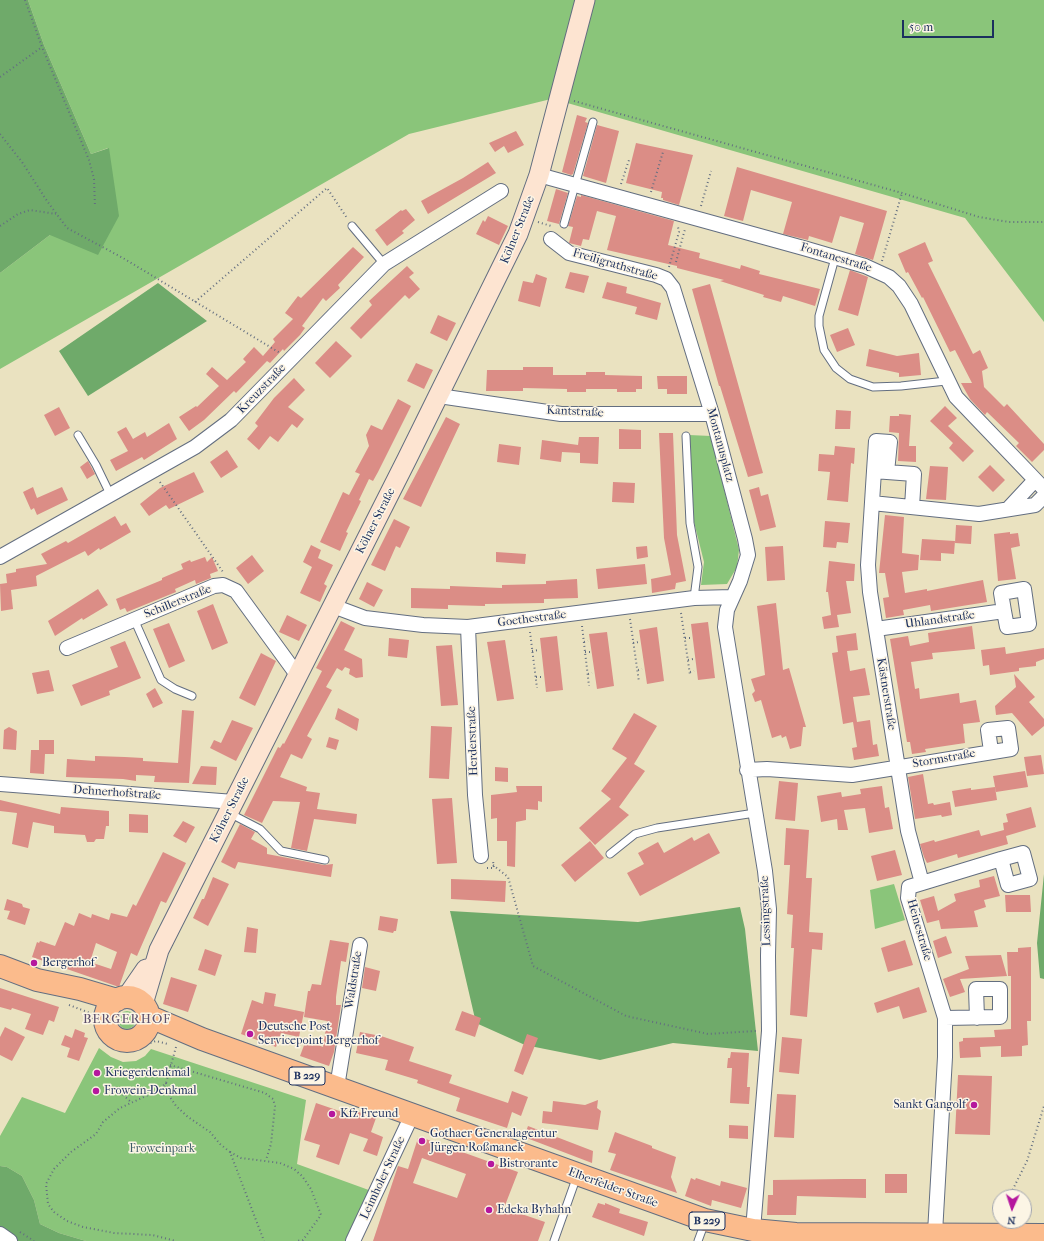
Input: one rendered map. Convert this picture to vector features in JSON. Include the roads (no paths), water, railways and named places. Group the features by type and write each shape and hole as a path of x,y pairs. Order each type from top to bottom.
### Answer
{"main road":[{"name":"Kölner Straße","path":"135,1010 156,957 509,256 524,220 538,176 585,0"},
{"name":"Elberfelder Straße","path":"0,966 37,980 92,1006 102,1014 105,1020"},
{"name":"Elberfelder Straße","path":"37,980 80,989 135,1010 149,1033 176,1038 202,1039 705,1220 796,1238 935,1233 1030,1237"},
{"path":"105,1020 108,1008 135,1010"},
{"name":"B 229","path":"105,1020 108,1030 112,1035 122,1040 133,1040 135,1010"}],"street":[{"name":"Fontanestraße","path":"538,176 835,258 879,272 895,281 911,304 946,381 956,397 1039,484 1008,509"},
{"name":"Kreuzstraße","path":"0,557 154,472 195,447 231,420 384,264 501,191"},
{"name":"Freiligrathstraße","path":"554,233 569,253 666,279 675,294"},
{"name":"Montanusplatz","path":"675,294 712,414 748,555 740,581 732,597"},
{"name":"Kantstraße","path":"439,396 561,414 712,414"},
{"name":"Kästnerstraße","path":"912,507 914,474 881,472 872,503 868,565 870,592 908,830 922,883"},
{"path":"872,503 980,514 1035,505 1044,496"},
{"name":"Schillerstraße","path":"67,648 214,586 223,585 236,590 298,676"},
{"name":"Goethestraße","path":"333,606 365,618 423,625 468,627 694,598 732,597"},
{"name":"Lessingstraße","path":"732,597 725,618 725,636 765,871 769,909 768,956 770,1031 753,1230"},
{"name":"Uhlandstraße","path":"876,629 1004,611"},
{"name":"Herderstraße","path":"468,627 475,795 485,861"},
{"name":"Stormstraße","path":"747,770 767,769 852,775 991,751"},
{"name":"Dehnerhofstraße","path":"0,784 231,807"},
{"name":"Heinestraße","path":"935,1233 945,1057 945,1018 908,898 910,887 1001,859"},
{"name":"Waldstraße","path":"337,1087 360,945"},
{"path":"945,1018 976,1018"},
{"name":"Leimholer Straße","path":"353,1241 412,1115"},
{"path":"0,1234 10,1241"}],"lane":[{"path":"564,224 593,122"},
{"path":"352,226 384,264"},
{"path":"835,258 819,316 819,326 824,350 836,368 850,378 873,387 890,387 946,381"},
{"path":"78,435 96,465 111,496"},
{"path":"686,436 690,523 698,566 694,598"},
{"path":"134,620 161,680 174,689 192,696"},
{"path":"231,807 260,829 281,851 325,860"},
{"path":"610,854 635,834 657,828 755,813"},
{"path":"554,1241 577,1175"},
{"path":"698,1241 705,1220"}],"place":[{"name":"Bergerhof","path":"34,963"},
{"name":"Deutsche Post Servicepoint Bergerhof","path":"250,1034"},
{"name":"Kriegerdenkmal","path":"97,1073"},
{"name":"Frowein-Denkmal","path":"96,1091"},
{"name":"Sankt Gangolf","path":"974,1105"},
{"name":"Kfz Freund","path":"332,1114"},
{"name":"Gothaer Generalagentur Jürgen Roßmanek","path":"422,1141"},
{"name":"Bistrorante","path":"491,1164"},
{"name":"Edeka Byhahn","path":"489,1210"}],"district":[{"name":"BERGERHOF","path":"127,1020"}],"park label":[{"name":"Froweinpark","path":"162,1149"}]}
